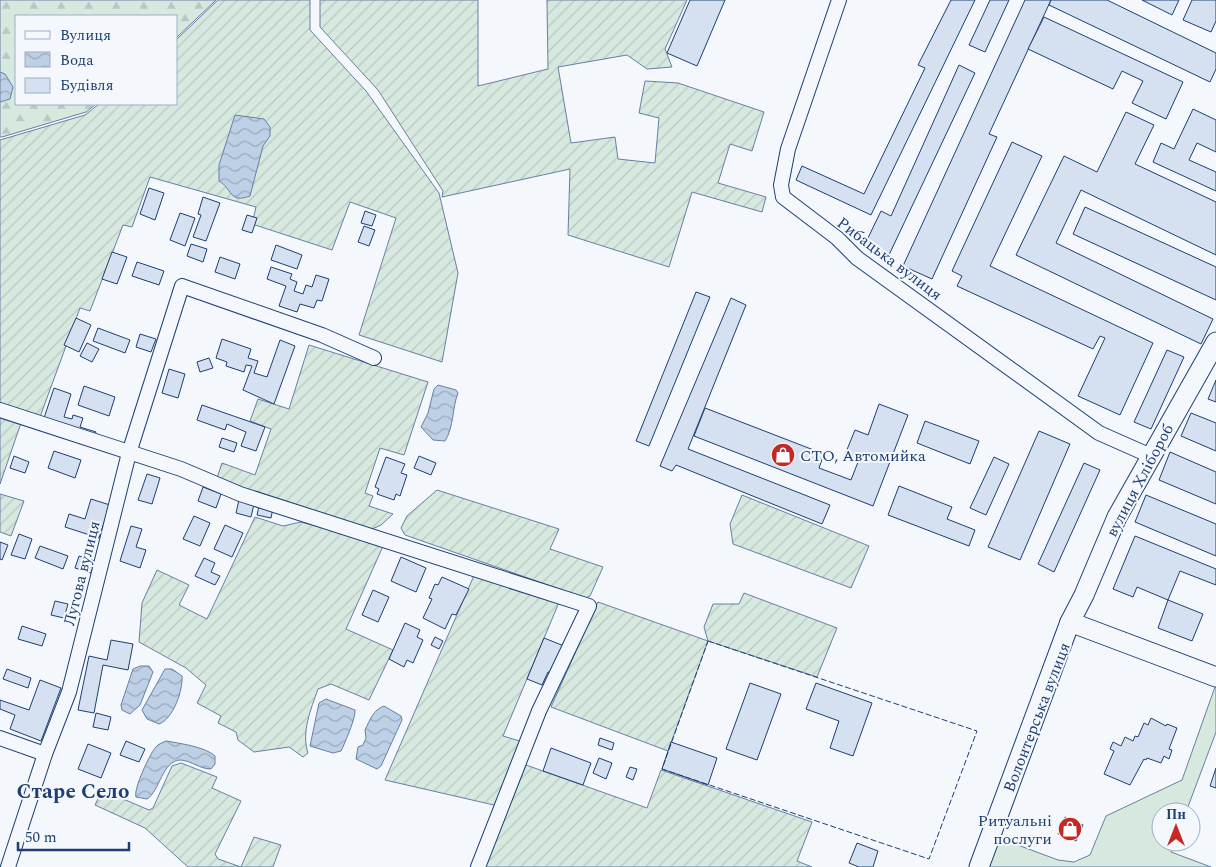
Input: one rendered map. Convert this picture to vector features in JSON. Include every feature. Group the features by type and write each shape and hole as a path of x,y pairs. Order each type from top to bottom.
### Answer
{"street":[{"name":"Рибацька вулиця","path":"839,0 788,149 781,185 782,198 837,238 857,258 1099,432 1151,456"},
{"name":"Лугова вулиця","path":"8,867 45,754 69,692 129,453 182,286 322,335 374,358"},
{"name":"вулиця Хлібороб","path":"1070,622 1084,595 1116,517 1216,342"},
{"path":"0,410 181,469 240,494 589,606 538,711 478,867"},
{"path":"1070,622 1216,677"},
{"name":"Волонтерська вулиця","path":"979,867 1070,622"},
{"path":"0,738 45,754"}],"green space":[{"path":"0,0 216,0 178,36 178,15 15,15 15,105 95,105 86,112 0,137"},
{"path":"218,0 310,0 310,30 366,91 439,193 458,273 442,362 359,335 396,218 350,202 332,250 252,224 256,207 150,177 132,227 123,225 90,311 80,308 37,425 22,420 0,484 0,140 85,115 98,105 178,105 178,38"},
{"path":"320,0 478,0 478,86 548,69 547,0 687,0 665,49 672,67 647,69 627,55 558,67 571,143 615,137 618,159 655,163 659,118 639,113 645,81 678,83 764,112 752,151 730,144 718,183 766,197 762,212 692,192 669,267 568,235 570,169 442,197 443,191 378,90 320,27"},
{"path":"309,345 428,382 404,455 380,448 365,493 373,496 369,506 393,514 381,525 370,530 216,481 222,463 255,475 271,429 250,421 258,399 289,409"},
{"path":"437,490 559,529 550,549 603,567 590,596 585,598 405,535 401,528 407,516"},
{"path":"0,494 24,501 11,536 0,532"},
{"path":"742,495 869,546 851,588 733,544 730,524"},
{"path":"255,517 283,526 301,522 384,544 346,629 393,650 369,700 331,684 318,689 306,729 308,753 303,757 289,747 254,752 238,740 236,732 218,723 221,716 197,703 206,685 186,668 139,642 142,603 157,570 189,585 179,605 207,619"},
{"path":"476,571 560,600 503,736 523,742 500,801 494,805 385,780"},
{"path":"744,593 837,628 817,677 708,641 704,627 713,604 739,604"},
{"path":"598,602 708,641 668,751 551,707"},
{"path":"1216,684 1216,732 1190,802 1151,802 1151,852 1171,852 1211,867 979,867 991,835 1058,860 1074,862 1090,855 1106,816 1182,780"},
{"path":"181,763 217,777 212,788 241,801 215,854 218,859 241,867 188,867 145,828 95,805 102,790 149,810 153,808 172,766"},
{"path":"526,765 647,808 661,770 812,822 797,861 812,867 485,867"},
{"path":"254,837 281,845 273,867 241,867"}],"water":[{"path":"0,72 5,74 13,87 10,99 0,102"},
{"path":"235,115 264,119 270,127 270,136 263,146 250,196 243,198 234,197 219,181 219,165"},
{"path":"438,385 456,390 458,393 450,430 445,441 433,440 421,427 428,413 434,389"},
{"path":"140,666 149,666 153,672 140,705 130,714 122,710 121,705 133,669"},
{"path":"165,669 172,669 182,676 182,682 173,711 159,724 147,719 142,710"},
{"path":"326,699 355,710 352,724 341,751 333,753 310,746 319,703"},
{"path":"384,706 401,716 402,720 381,766 377,769 356,759 358,747 363,745 366,738 365,730 370,719 377,710"},
{"path":"166,741 205,750 215,756 215,764 211,769 181,760 175,761 165,770 155,790 147,799 136,797 139,780 150,756 157,746"}],"building":[{"path":"690,0 725,0 697,66 667,53"},
{"path":"951,0 975,0 871,215 796,180 802,166 864,194 925,68 918,65"},
{"path":"990,0 1009,0 985,52 969,45"},
{"path":"1025,0 1051,0 989,134 997,137 932,279 903,266"},
{"path":"1051,0 1107,0 1216,53 1216,69 1210,82 1049,5"},
{"path":"1142,0 1179,0 1172,15"},
{"path":"1192,0 1216,0 1216,21 1211,32 1183,20"},
{"path":"1044,17 1183,82 1166,119 1132,103 1143,81 1122,71 1113,89 1028,49"},
{"path":"959,65 975,73 888,257 874,251 877,245 867,240 881,211 891,216"},
{"path":"1193,109 1216,120 1216,152 1197,143 1189,160 1216,172 1216,191 1153,162 1161,143 1174,149"},
{"path":"1126,112 1154,125 1135,164 1216,202 1216,255 1081,190 1056,243 1213,319 1201,344 1016,255 1064,156 1097,172"},
{"path":"1012,142 1042,156 990,266 1153,343 1120,415 1078,396 1105,338 1100,336 1093,349 957,286 962,276 952,271"},
{"path":"149,188 164,193 155,220 140,214"},
{"path":"203,197 220,203 206,241 193,237 201,215 198,214"},
{"path":"1085,207 1216,267 1216,300 1073,234"},
{"path":"365,211 376,215 372,226 361,223"},
{"path":"180,213 195,218 185,246 170,240"},
{"path":"247,215 257,218 252,233 242,230"},
{"path":"364,226 375,230 369,246 358,242"},
{"path":"191,244 207,249 203,262 187,256"},
{"path":"276,245 302,255 297,269 271,260"},
{"path":"112,252 127,257 117,284 102,279"},
{"path":"220,257 240,264 235,279 215,272"},
{"path":"137,262 164,271 159,285 132,276"},
{"path":"271,267 292,274 290,279 297,282 294,291 303,294 306,285 312,287 316,275 329,279 322,301 317,300 314,308 300,304 297,312 279,306 286,286 267,279"},
{"path":"696,292 710,297 649,446 636,441"},
{"path":"731,298 746,305 688,449 830,505 822,524 676,465 672,471 660,466"},
{"path":"76,318 91,325 79,352 64,345"},
{"path":"98,328 130,340 125,353 93,341"},
{"path":"140,334 156,339 151,352 136,347"},
{"path":"222,339 251,349 248,358 258,361 254,373 267,377 280,340 295,346 274,404 243,390 252,366 246,365 244,372 226,366 227,362 216,358"},
{"path":"87,343 99,349 92,362 80,356"},
{"path":"1167,350 1184,357 1151,429 1134,422"},
{"path":"209,358 213,368 200,372 197,362"},
{"path":"169,369 185,374 178,398 162,393"},
{"path":"1216,380 1216,402 1208,399"},
{"path":"84,386 115,397 109,416 78,405"},
{"path":"54,388 71,394 64,417 72,419 73,415 83,418 80,427 96,432 93,438 43,421"},
{"name":"СТО, Автомийка","path":"879,404 908,415 873,506 694,436 705,408 824,454 819,468 851,480 858,462 844,457 855,430 868,435"},
{"path":"202,405 265,427 256,451 241,446 246,432 227,424 225,430 197,420"},
{"path":"1191,413 1216,423 1216,451 1181,436"},
{"path":"925,421 979,441 970,464 917,443"},
{"path":"1039,431 1070,444 1020,560 988,547"},
{"path":"222,438 237,443 234,452 219,447"},
{"path":"54,451 81,460 75,478 48,468"},
{"path":"1170,452 1216,472 1216,504 1159,480"},
{"path":"14,456 29,462 25,473 10,468"},
{"path":"419,456 436,463 431,475 414,468"},
{"path":"386,457 405,464 401,473 407,475 400,496 396,494 394,500 377,494 379,489 375,487"},
{"path":"994,457 1009,464 986,515 970,508"},
{"path":"1084,463 1100,470 1054,572 1038,564"},
{"path":"147,474 160,478 152,504 138,500"},
{"path":"899,486 952,507 947,519 975,530 969,546 888,515"},
{"path":"203,487 221,494 216,508 198,501"},
{"path":"1146,495 1216,524 1216,556 1135,522"},
{"path":"91,499 110,505 99,538 65,527 69,514 85,519"},
{"path":"239,500 254,504 251,517 236,513"},
{"path":"259,506 273,508 271,518 257,515"},
{"path":"194,516 210,523 200,546 183,539"},
{"path":"225,525 243,533 232,557 214,549"},
{"path":"131,526 142,529 136,547 146,550 140,568 120,561"},
{"path":"19,534 32,539 25,559 11,555"},
{"path":"1135,536 1216,569 1216,585 1180,571 1168,600 1137,587 1133,597 1113,589"},
{"path":"0,542 8,545 2,560 0,559"},
{"path":"40,546 68,556 63,569 35,558"},
{"path":"79,556 95,561 91,573 75,568"},
{"path":"401,557 426,568 416,592 391,581"},
{"path":"204,558 215,563 211,572 220,576 215,585 195,576"},
{"path":"442,577 469,589 456,615 452,614 445,629 423,618 432,599 429,598 435,584 438,585"},
{"path":"373,590 389,597 378,622 362,615"},
{"path":"1168,600 1203,614 1192,641 1158,628"},
{"path":"55,601 68,604 64,618 51,615"},
{"path":"405,623 420,630 417,637 423,640 413,663 407,660 404,667 389,659"},
{"path":"22,626 46,634 42,646 18,639"},
{"path":"435,637 443,641 439,649 431,645"},
{"path":"544,638 564,646 553,674 548,672 542,685 527,679"},
{"path":"111,640 133,644 128,670 103,665 94,713 78,710 89,656 107,660"},
{"path":"7,669 31,678 28,688 3,679"},
{"path":"40,680 61,688 41,741 10,729 15,715 0,709 0,700 29,710"},
{"path":"750,683 781,694 757,760 726,749"},
{"path":"816,683 872,703 853,756 830,748 839,721 806,709"},
{"path":"96,713 111,717 108,730 93,727"},
{"path":"1151,718 1166,726 1167,724 1177,728 1169,749 1172,750 1169,759 1164,756 1161,763 1147,758 1146,760 1144,759 1130,785 1104,774 1114,751 1110,749 1113,742 1121,746 1125,737 1133,741 1135,736 1138,737 1144,723 1148,725"},
{"path":"600,738 614,743 612,750 598,745"},
{"path":"126,741 145,749 139,762 120,755"},
{"path":"671,742 717,758 708,785 662,769"},
{"path":"88,744 111,753 101,778 78,769"},
{"path":"551,748 591,763 583,785 543,771"},
{"path":"599,758 612,763 606,779 593,773"},
{"path":"630,767 637,769 633,780 626,777"},
{"path":"1216,768 1216,788 1210,786"},
{"name":"Ритуальні послуги","path":"1065,817 1083,825 1076,841 1058,834"},
{"path":"857,843 878,851 873,867 859,867 849,863"}],"fence":[{"path":"708,641 977,731 929,859 662,769 708,641"}],"place":[{"name":"СТО, Автомийка","path":"783,455"},
{"name":"Ритуальні послуги","path":"1070,829"}],"district":[{"name":"Старе Село","path":"73,791"}]}
